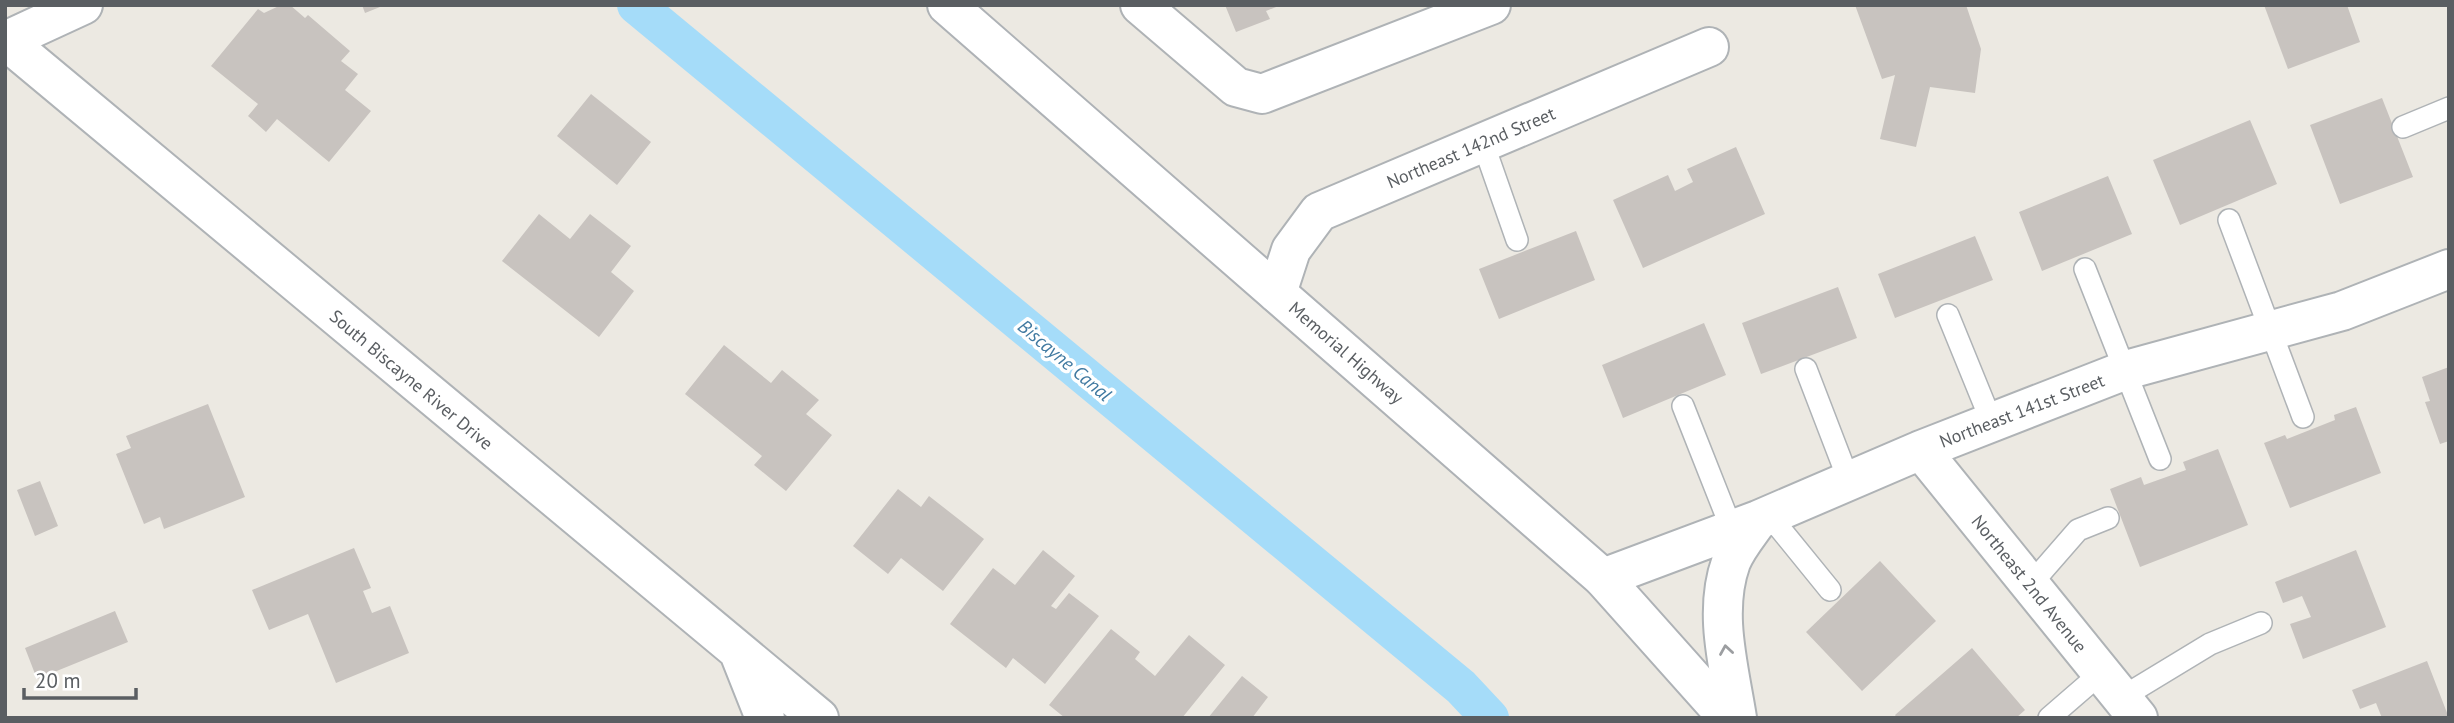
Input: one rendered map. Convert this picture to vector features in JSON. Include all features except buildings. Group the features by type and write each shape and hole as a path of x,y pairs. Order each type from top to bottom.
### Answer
{"street":[{"path":"5,41 83,5"},
{"path":"1140,5 1236,87 1262,94 1491,5"},
{"name":"Memorial Highway","path":"962,10 1277,292 1603,578 1728,718"},
{"name":"South Biscayne River Drive","path":"5,41 819,718"},
{"name":"Northeast 142nd Street","path":"1277,292 1290,250 1319,212 1709,47"},
{"name":"Northeast 141st Street","path":"1603,578 1753,522 1921,450 2126,370 2342,311 2449,269"},
{"name":"Northeast 2nd Avenue","path":"1921,450 2120,696"},
{"path":"1737,718 1723,628 1724,592 1732,559 1753,522"},
{"path":"740,653 765,718"}],"lane":[{"path":"2403,127 2449,108"},
{"path":"1483,143 1517,240"},
{"path":"2229,220 2303,417"},
{"path":"2085,269 2160,459"},
{"path":"1948,315 1992,423"},
{"path":"1806,369 1849,481"},
{"path":"1683,406 1753,522 1829,590"},
{"path":"2031,585 2078,530 2108,517"},
{"path":"2049,718 2120,696 2210,644 2261,623"}],"waterway":[{"name":"Biscayne Canal","path":"636,5 1461,687 1490,718"}]}
